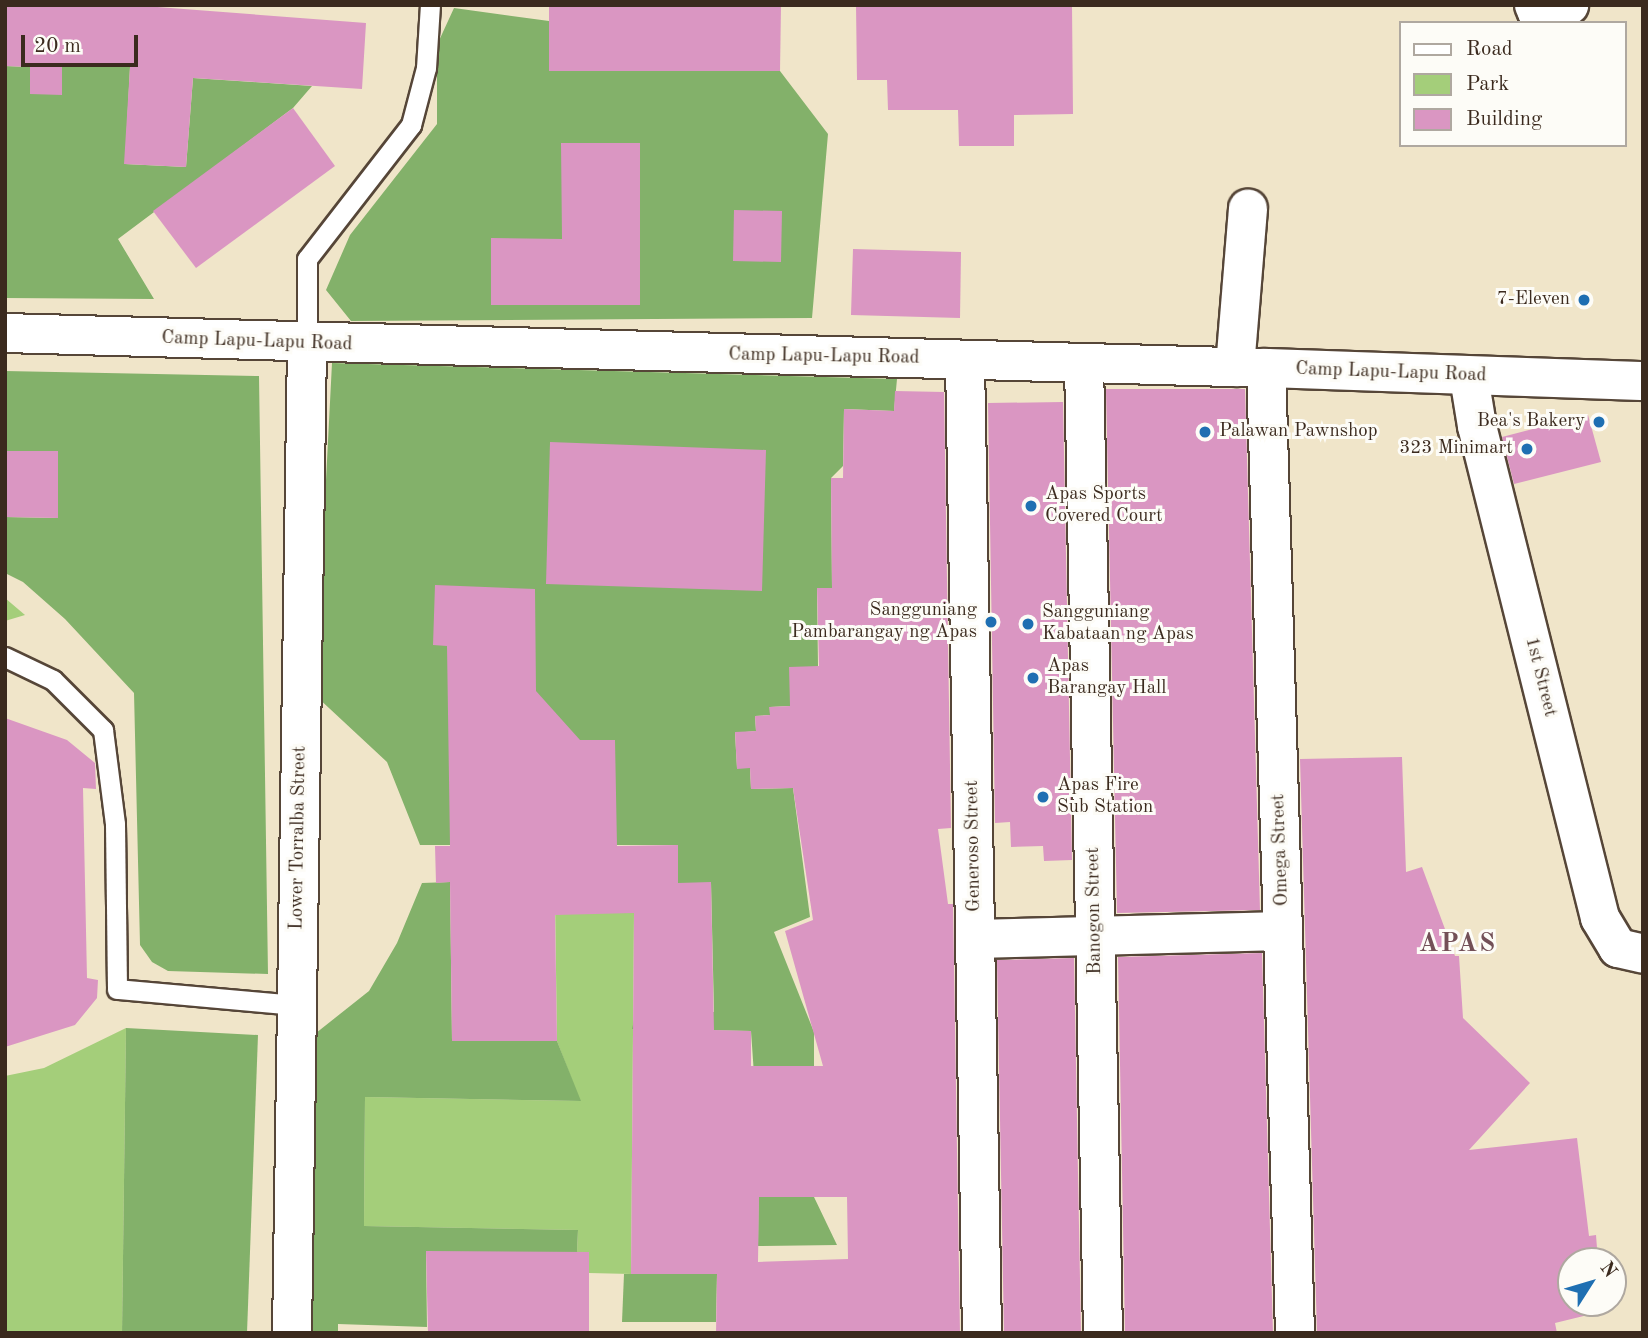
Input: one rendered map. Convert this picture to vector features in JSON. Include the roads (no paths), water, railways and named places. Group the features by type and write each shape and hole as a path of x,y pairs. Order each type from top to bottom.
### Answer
{"street":[{"path":"1534,5 1537,12 1569,5"},
{"name":"Omega Street","path":"1248,209 1251,368 1283,931 1295,1333"},
{"name":"Camp Lapu-Lapu Road","path":"5,333 307,344 1084,363 1643,381"},
{"name":"Lower Torralba Street","path":"292,1333 307,344"},
{"name":"Generoso Street","path":"965,360 982,1333"},
{"name":"Banogon Street","path":"1084,363 1103,1333"},
{"name":"1st Street","path":"1469,377 1477,426 1600,918 1618,948 1643,954"},
{"path":"976,939 1283,931"}],"lane":[{"path":"307,344 307,258 411,125 426,68 430,5"},
{"path":"5,657 53,680 103,730 115,824 117,989 297,1005"}],"place":[{"name":"7-Eleven","path":"1584,300"},
{"name":"Bea's Bakery","path":"1599,422"},
{"name":"Palawan Pawnshop","path":"1205,432"},
{"name":"323 Minimart","path":"1527,449"},
{"name":"Apas Sports Covered Court","path":"1031,506"},
{"name":"Sangguniang Pambarangay ng Apas","path":"991,622"},
{"name":"Sangguniang Kabataan ng Apas","path":"1028,624"},
{"name":"Apas Barangay Hall","path":"1033,678"},
{"name":"Apas Fire Sub Station","path":"1043,797"}],"district":[{"name":"APAS","path":"1458,945"}]}
